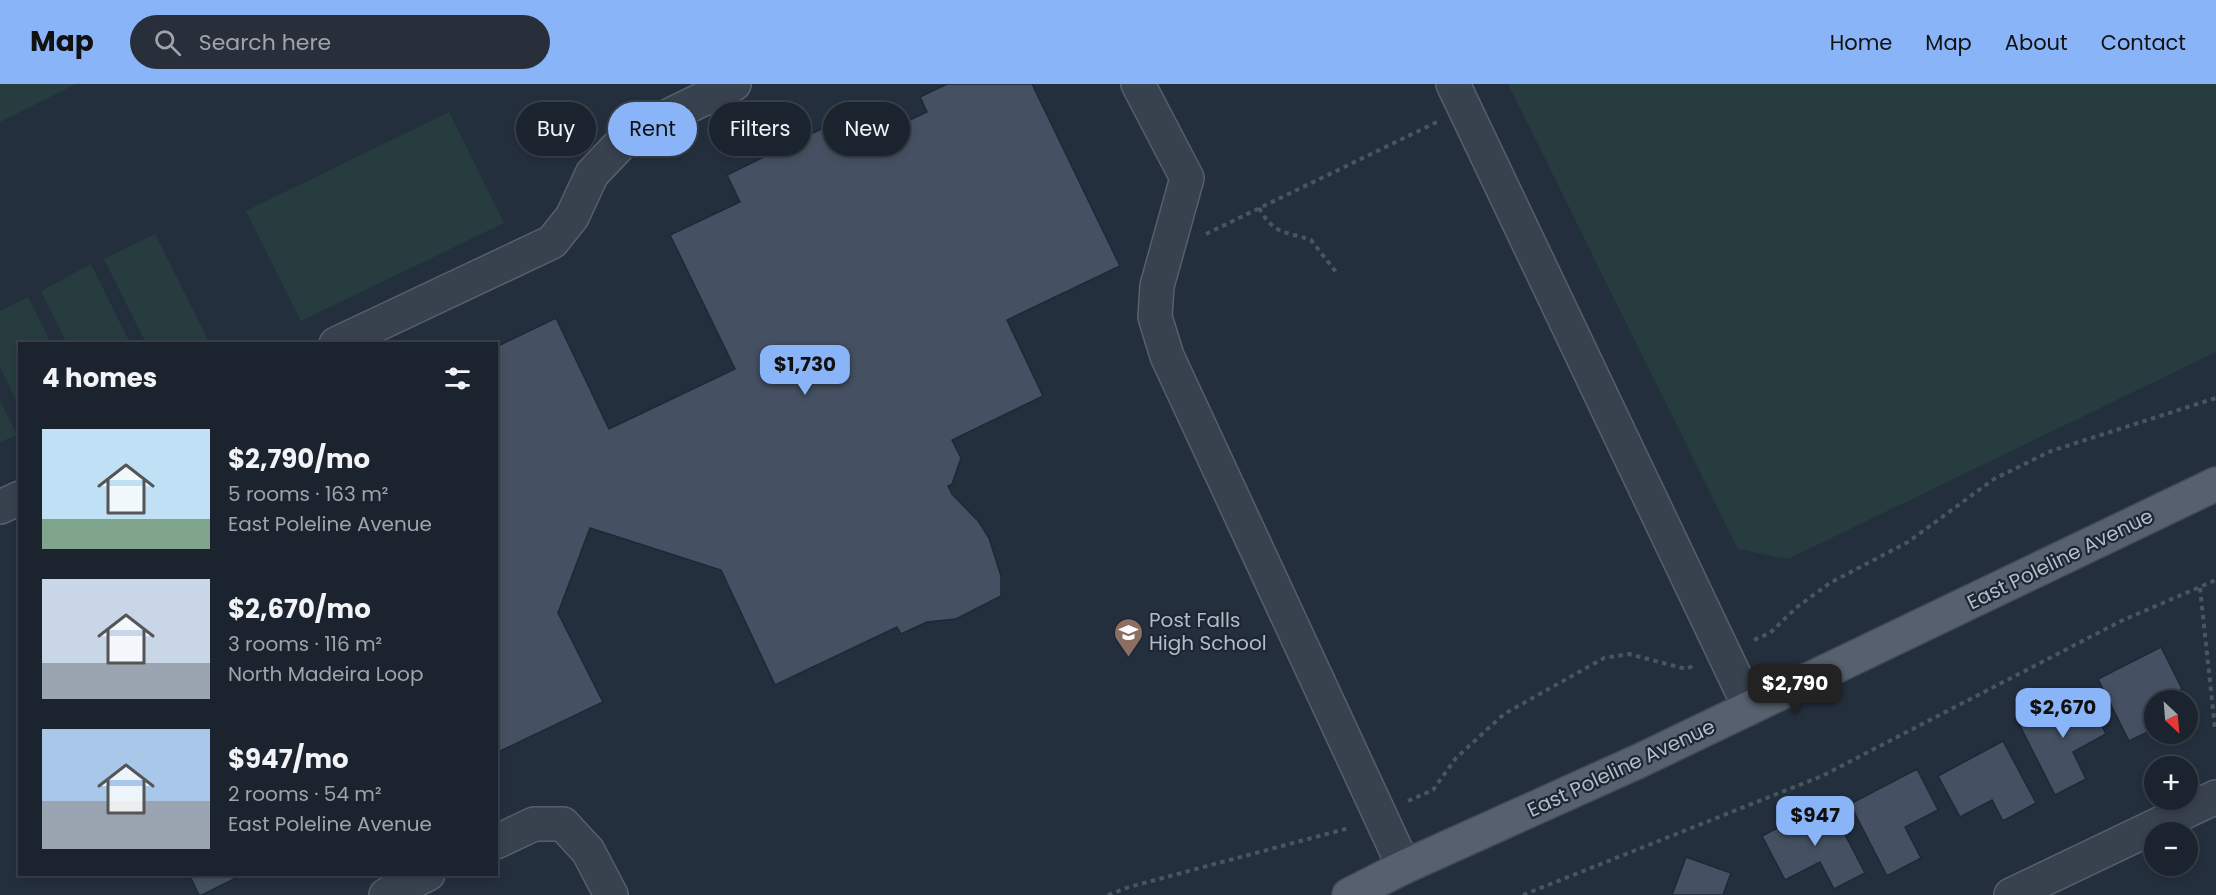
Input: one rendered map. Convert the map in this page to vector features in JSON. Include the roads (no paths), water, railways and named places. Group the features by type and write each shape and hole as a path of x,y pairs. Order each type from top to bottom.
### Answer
{"main road":[{"name":"East Poleline Avenue","path":"1349,895 1404,867 1750,708 2216,484"}],"street":[{"path":"340,342 552,242 572,217 592,174 629,135 734,84"},
{"path":"1138,84 1187,178 1157,285 1155,316 1167,356 1404,867"},
{"path":"1459,96 1750,708"},
{"path":"0,507 18,499"},
{"path":"2012,895 2216,797"},
{"path":"498,841 534,824 563,824 588,851 611,895"},
{"path":"386,895 424,876"}],"place":[{"name":"Post Falls High School","path":"1128,658"}]}
